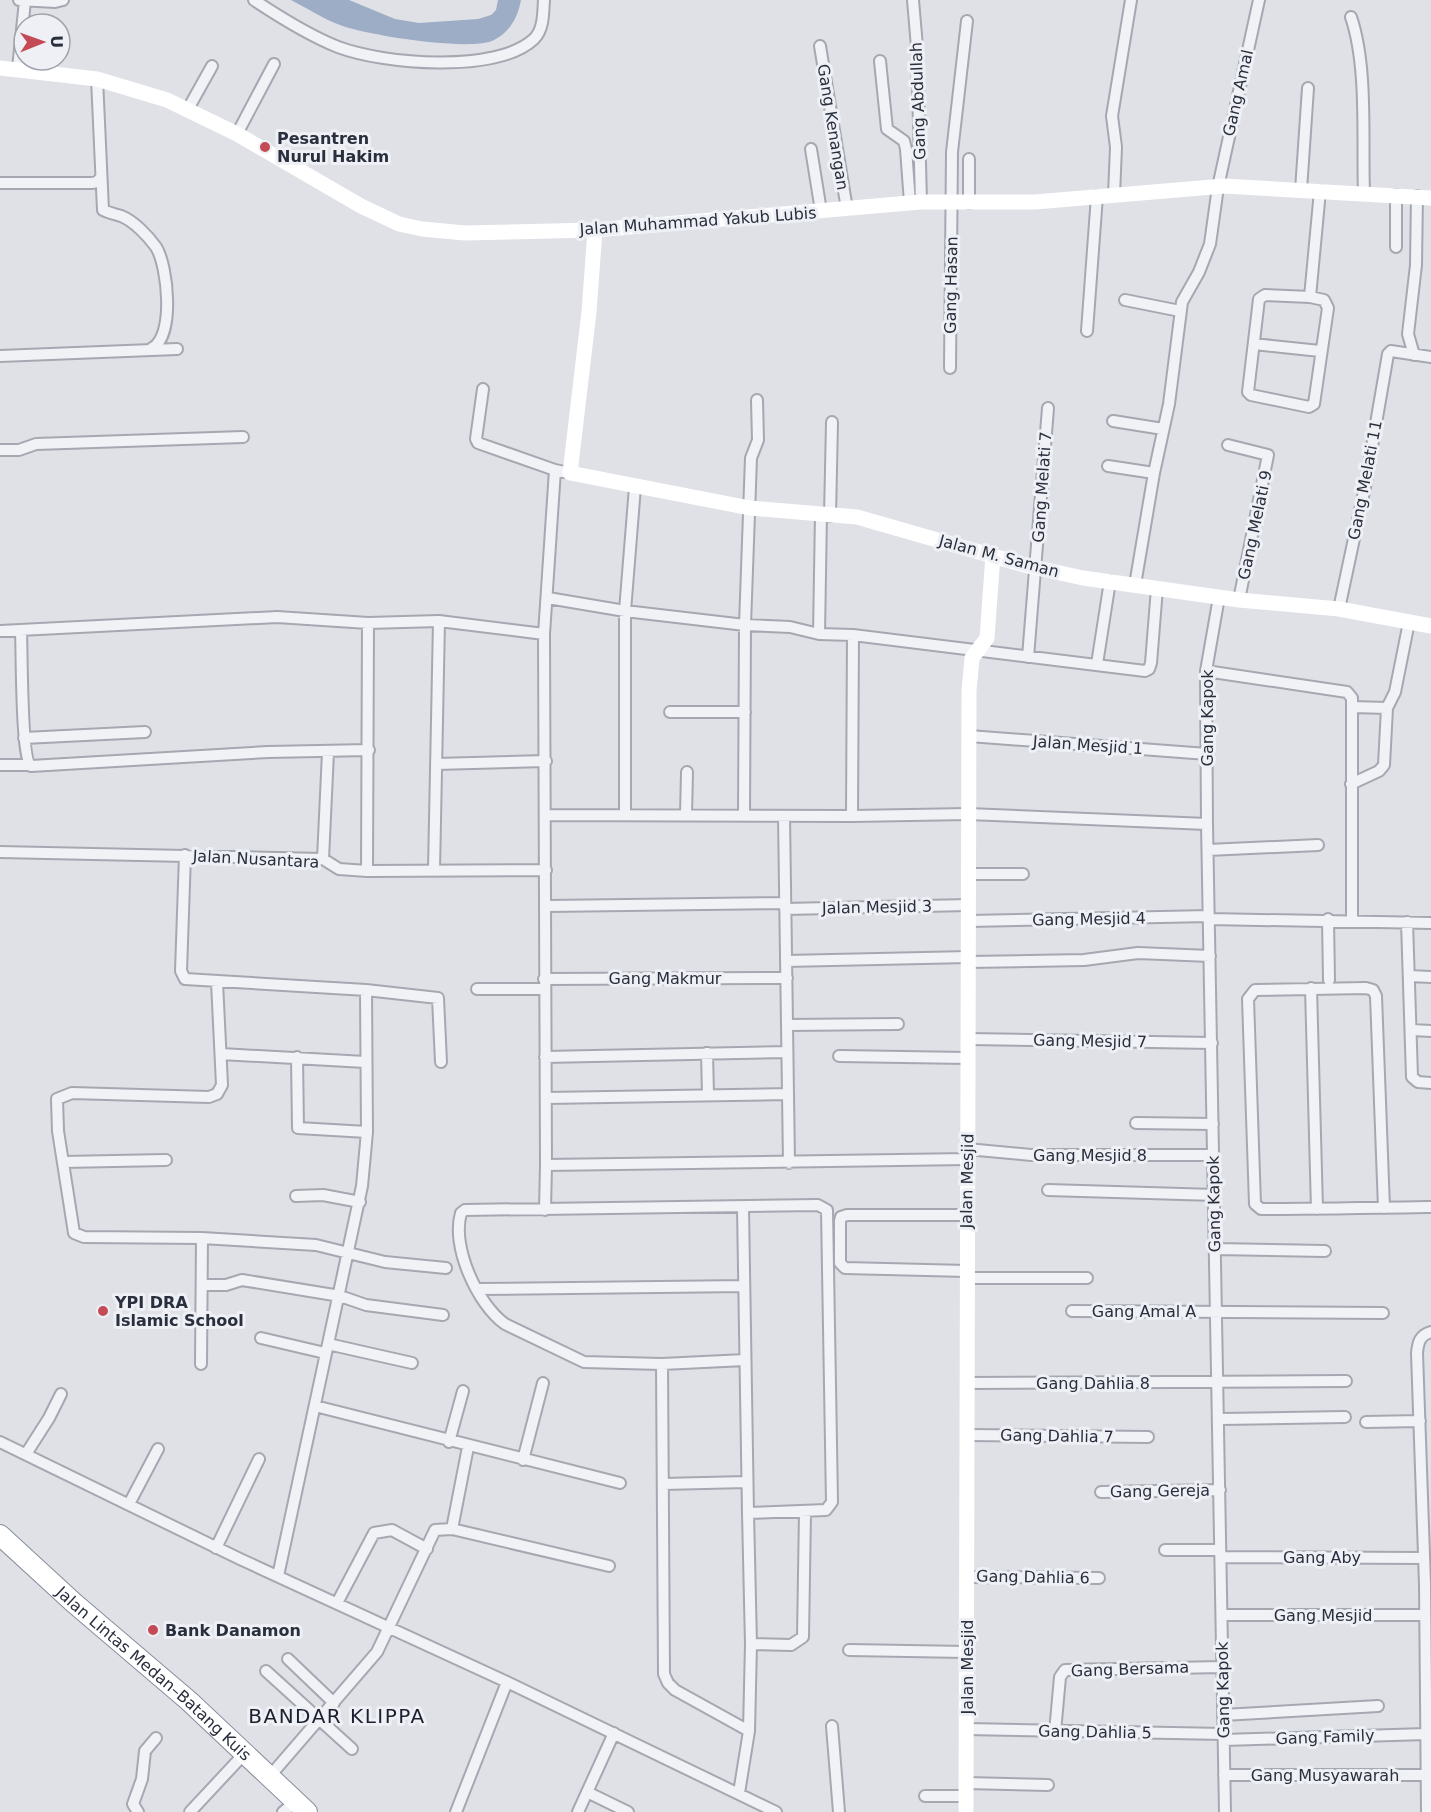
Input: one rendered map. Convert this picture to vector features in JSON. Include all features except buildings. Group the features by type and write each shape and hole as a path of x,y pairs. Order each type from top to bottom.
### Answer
{"highway":[{"name":"Jalan Lintas Medan–Batang Kuis","path":"0,1535 18,1554 245,1752 270,1776 295,1809"}],"street":[{"path":"22,0 63,0"},
{"path":"254,0 284,20 339,47 396,60 428,61 476,59 518,48 533,39 539,32 544,0"},
{"name":"Gang Abdullah","path":"913,0 917,47 915,202"},
{"path":"1114,195 1116,147 1113,116 1131,0"},
{"name":"Gang Amal","path":"1135,585 1163,429 1180,311 1185,294 1199,272 1210,244 1218,186 1259,0"},
{"path":"1352,18 1357,34 1360,71 1364,193"},
{"name":"Gang Hasan","path":"950,368 952,152 967,21"},
{"name":"Gang Kenangan","path":"820,46 847,209"},
{"path":"880,61 887,129 904,141 915,202"},
{"path":"237,134 274,64"},
{"path":"188,109 212,66"},
{"name":"Jalan Muhammad Yakub Lubis","path":"47,72 97,79 167,100 237,134 327,188 399,224 422,229 465,233 596,230 915,202 1035,202 1218,186 1424,197"},
{"path":"97,79 103,210 121,216 137,227 155,246 163,264 166,324 162,340 152,348"},
{"path":"1301,190 1308,88"},
{"path":"811,149 821,211"},
{"path":"969,159 969,203"},
{"path":"0,183 92,183 99,181 101,177"},
{"path":"1310,297 1320,191"},
{"path":"1396,195 1396,247"},
{"path":"1087,331 1097,196"},
{"path":"1424,197 1408,334 1414,355 1431,357"},
{"path":"545,1210 544,984 547,815 544,634 562,471 589,312 596,230"},
{"path":"1261,296 1310,297 1324,300 1327,304 1315,401 1310,406 1251,395 1248,392 1261,296"},
{"path":"1125,300 1180,311"},
{"path":"1254,344 1320,351"},
{"path":"0,356 152,348 177,349"},
{"name":"Gang Melati 11","path":"1339,609 1391,351 1414,355"},
{"path":"483,389 476,439 478,443 562,471"},
{"path":"744,815 745,625 751,455 758,440 757,400"},
{"name":"Gang Melati 7","path":"1028,657 1048,408"},
{"path":"1113,421 1163,429"},
{"path":"819,634 832,422"},
{"path":"0,450 19,450 36,444 243,438"},
{"name":"Gang Melati 9","path":"1228,445 1265,452 1268,455 1239,600"},
{"path":"1108,466 1154,473"},
{"name":"Jalan M. Saman","path":"562,471 750,508 857,517 1036,567 1110,581 1239,600 1339,609 1431,626"},
{"path":"625,814 625,611 635,487"},
{"name":"Jalan Mesjid","path":"966,1812 968,1383 966,1215 970,665 987,638 993,555"},
{"path":"1097,664 1110,581"},
{"path":"548,598 625,611 745,625 790,627 819,634 853,635 1145,671 1149,669 1151,663 1157,588"},
{"name":"Gang Kapok","path":"1219,597 1206,671 1225,1812"},
{"path":"0,631 277,617 368,623 439,621 544,634"},
{"path":"434,870 439,621"},
{"path":"1351,784 1379,771 1384,765 1386,708 1395,692 1409,622"},
{"path":"367,871 368,623"},
{"path":"21,631 24,738 28,765"},
{"path":"852,816 853,635"},
{"path":"1206,671 1347,692 1352,698 1352,920"},
{"path":"1352,707 1386,708"},
{"path":"670,712 745,712"},
{"path":"24,738 145,732"},
{"name":"Jalan Mesjid 1","path":"969,736 1207,754"},
{"path":"0,765 268,752 369,750"},
{"path":"323,859 328,752"},
{"path":"436,764 546,761"},
{"path":"686,815 687,772"},
{"path":"547,815 968,814 1207,824"},
{"path":"784,816 789,1163"},
{"path":"1208,850 1318,845"},
{"name":"Jalan Nusantara","path":"0,852 323,859 339,869 367,871 546,870"},
{"path":"185,855 182,975 185,979 366,990 438,998 441,1062"},
{"path":"969,874 1023,874"},
{"name":"Jalan Mesjid 3","path":"547,906 969,905"},
{"name":"Gang Mesjid 4","path":"969,921 1209,917 1431,923"},
{"path":"1328,920 1329,980"},
{"path":"1407,922 1412,1077 1418,1082 1431,1083"},
{"path":"786,961 1084,960 1138,953 1210,956"},
{"path":"1410,976 1431,977"},
{"name":"Gang Makmur","path":"477,989 544,984 787,978"},
{"path":"217,982 222,1085 213,1096 72,1093 60,1096 57,1102 58,1131 65,1188 77,1235 84,1237 202,1238 316,1245 385,1262 446,1268"},
{"path":"1311,988 1317,1209"},
{"path":"1384,1208 1376,996 1373,990 1366,988 1255,990 1248,999 1253,1200 1261,1209 1317,1209 1384,1208 1431,1207"},
{"path":"278,1576 326,1348 340,1296 360,1202 367,1132 366,990"},
{"path":"787,1025 898,1024"},
{"path":"1412,1030 1431,1030"},
{"name":"Gang Mesjid 7","path":"968,1039 1212,1043"},
{"path":"545,1057 787,1052"},
{"path":"706,1053 708,1095"},
{"path":"221,1054 365,1062"},
{"path":"839,1056 968,1058"},
{"path":"297,1057 298,1128 367,1132"},
{"path":"546,1098 788,1094"},
{"path":"1136,1123 1213,1124"},
{"name":"Gang Mesjid 8","path":"546,1165 789,1163 967,1154 1213,1155"},
{"path":"63,1162 166,1160"},
{"path":"1048,1190 1215,1195"},
{"path":"296,1196 323,1195 360,1202"},
{"path":"745,1360 662,1364 594,1363 573,1359 500,1321 478,1289 459,1252 461,1213 818,1205 825,1208 829,1215 832,1502 826,1510 748,1513"},
{"path":"739,1793 749,1731 751,1644 746,1482 743,1208"},
{"path":"966,1215 841,1216 840,1263 845,1268 1087,1278"},
{"path":"201,1364 202,1238"},
{"path":"1215,1249 1325,1251"},
{"path":"202,1285 226,1286 242,1280 340,1296 366,1305 443,1315"},
{"path":"478,1289 744,1286"},
{"name":"Gang Amal A","path":"1072,1311 1383,1313"},
{"path":"1426,1812 1428,1640 1424,1615 1428,1584 1423,1558 1427,1487 1426,1434 1420,1421 1418,1342 1424,1334 1431,1332"},
{"path":"261,1338 412,1363"},
{"path":"662,1364 666,1679 675,1690 749,1731"},
{"name":"Gang Dahlia 8","path":"968,1383 1346,1381"},
{"path":"522,1460 543,1383"},
{"path":"449,1442 463,1391"},
{"path":"26,1454 61,1394"},
{"path":"315,1406 468,1447 620,1483"},
{"path":"1220,1419 1345,1418"},
{"path":"1366,1422 1420,1421"},
{"name":"Gang Dahlia 7","path":"967,1435 1148,1437"},
{"path":"0,1442 216,1548 507,1682 739,1793 754,1808 776,1812"},
{"path":"452,1528 468,1447"},
{"path":"129,1504 158,1449"},
{"path":"216,1548 259,1459"},
{"path":"663,1484 746,1482"},
{"name":"Gang Gereja","path":"1101,1492 1220,1490"},
{"path":"751,1644 791,1645 803,1637 805,1512"},
{"path":"270,1776 373,1659 391,1628 435,1530 452,1528 609,1566"},
{"path":"337,1603 374,1533 392,1530 427,1550"},
{"name":"Gang Aby","path":"1165,1550 1423,1558"},
{"name":"Gang Dahlia 6","path":"967,1577 1099,1578"},
{"name":"Gang Mesjid","path":"1222,1615 1424,1615"},
{"path":"849,1650 966,1652"},
{"path":"288,1659 334,1703"},
{"name":"Gang Bersama","path":"1055,1732 1060,1677 1065,1670 1223,1667"},
{"path":"266,1671 352,1749"},
{"path":"456,1812 507,1682"},
{"path":"1223,1714 1378,1706"},
{"path":"832,1726 839,1812"},
{"name":"Gang Dahlia 5","path":"966,1729 1224,1737"},
{"path":"578,1812 615,1733"},
{"name":"Gang Family","path":"1224,1737 1426,1734"},
{"path":"138,1812 133,1804 142,1779 145,1751 156,1738"},
{"path":"190,1812 245,1752"},
{"name":"Gang Musyawarah","path":"1224,1775 1428,1768"},
{"path":"925,1796 966,1789 1048,1785"},
{"path":"587,1792 628,1812"}],"water":[{"path":"291,0 349,0 395,19 419,23 478,19 491,15 496,10 498,0 521,0 512,23 500,37 482,43 464,44 418,41 353,29 327,20"}],"place":[{"name":"Pesantren Nurul Hakim","path":"265,147"},
{"name":"YPI DRA Islamic School","path":"103,1311"},
{"name":"Bank Danamon","path":"153,1630"}],"district":[{"name":"BANDAR KLIPPA","path":"337,1716"}]}
